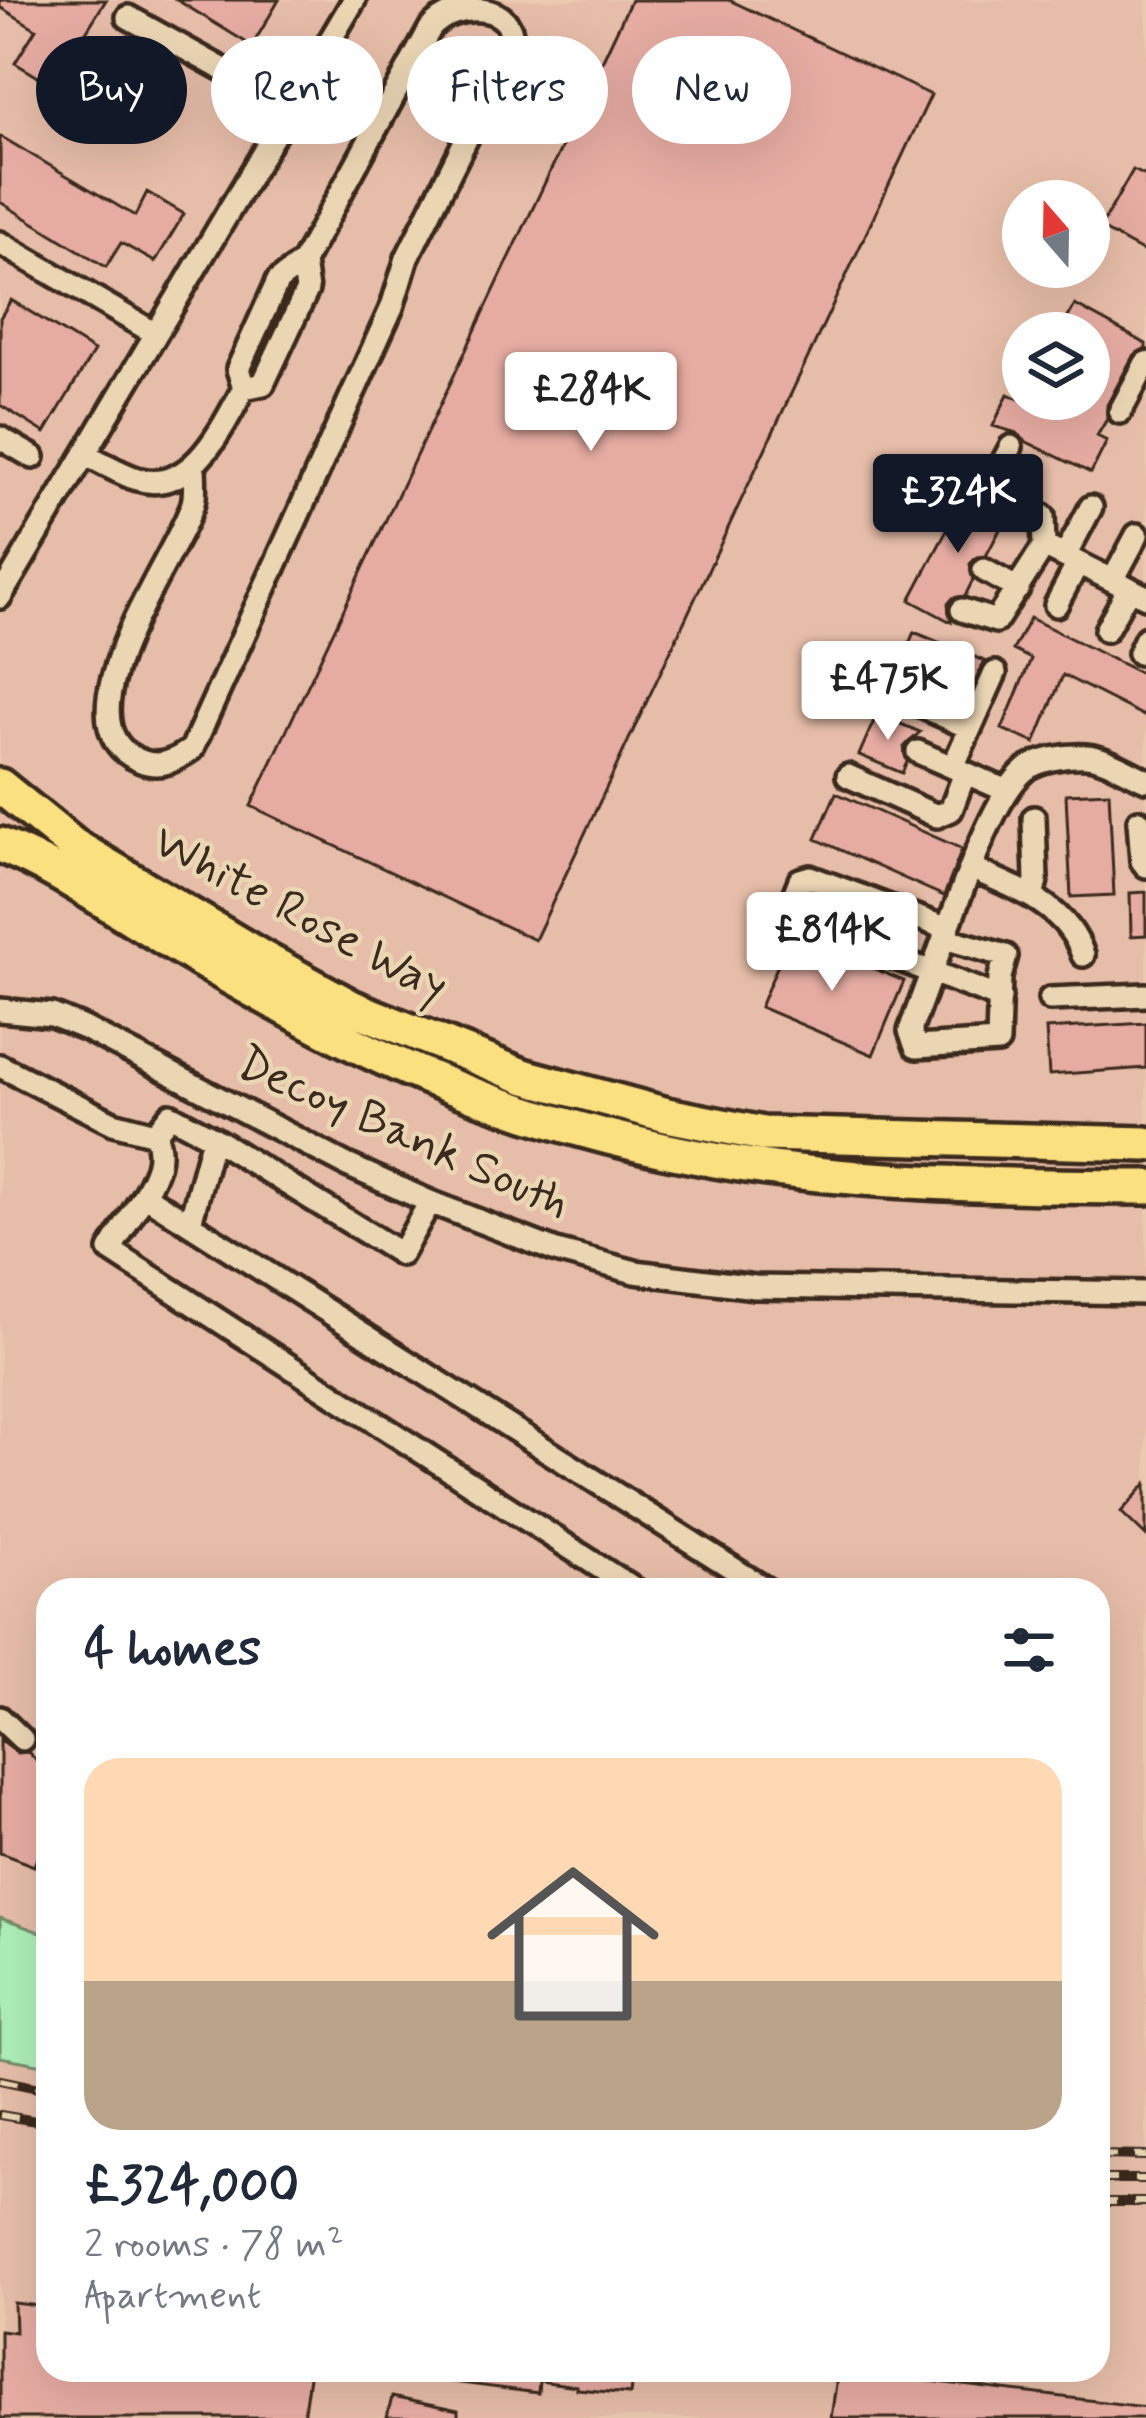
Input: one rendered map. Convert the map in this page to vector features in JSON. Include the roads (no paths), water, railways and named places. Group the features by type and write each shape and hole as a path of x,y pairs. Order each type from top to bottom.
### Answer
{"highway":[{"name":"White Rose Way","path":"0,786 74,846 262,958 351,1007 523,1076 667,1115 764,1134 1146,1144"},
{"name":"White Rose Way","path":"0,844 34,858 185,951 342,1037 403,1066 523,1110 654,1148 773,1169 913,1180 1146,1187"}],"street":[{"path":"333,36 354,0"},
{"path":"85,455 155,482 194,465 216,440 303,262 438,19 462,8 490,11 503,18 511,28 511,49 407,259 392,307 192,749 164,765 145,763 118,741 106,697 139,611 194,501 194,465"},
{"path":"128,17 211,63"},
{"path":"0,597 269,144"},
{"path":"0,243 156,334"},
{"path":"1120,412 1146,363"},
{"path":"0,438 33,457"},
{"path":"1011,447 993,481 1043,516 1062,555 1056,605"},
{"path":"962,610 996,621 1018,589 1062,555 1091,507"},
{"path":"1106,630 1129,588 1137,535"},
{"path":"1062,555 1129,588"},
{"path":"984,570 1018,589"},
{"path":"848,776 938,816 951,809 970,728 995,673"},
{"path":"890,692 970,728"},
{"path":"918,752 1007,791"},
{"path":"1000,998 932,972 796,920 788,910 800,880 810,877 946,933 1006,956 998,1042 916,1047 910,1031 932,972 946,933 958,903 1007,791 1027,767 1090,755 1146,780"},
{"path":"1032,897 1034,818"},
{"path":"1139,821 1146,866"},
{"path":"973,868 1058,915 1083,955"},
{"path":"1050,999 1146,995"},
{"name":"Decoy Bank South","path":"0,1010 52,1015 84,1028 347,1165 430,1202 556,1251 635,1273 754,1287 1146,1293"},
{"path":"0,1066 113,1124 155,1134"},
{"path":"155,1134 170,1115 401,1254 430,1202"},
{"path":"155,1134 161,1148 157,1170 110,1250 616,1578"},
{"path":"190,1223 213,1138"},
{"path":"144,1195 748,1578"},
{"path":"0,1718 22,1738"}],"railway":[{"path":"0,2080 36,2088"},
{"path":"0,2115 36,2121"},
{"path":"1110,2155 1146,2156"},
{"path":"1110,2179 1146,2179"},
{"path":"1110,2202 1146,2202"}]}
